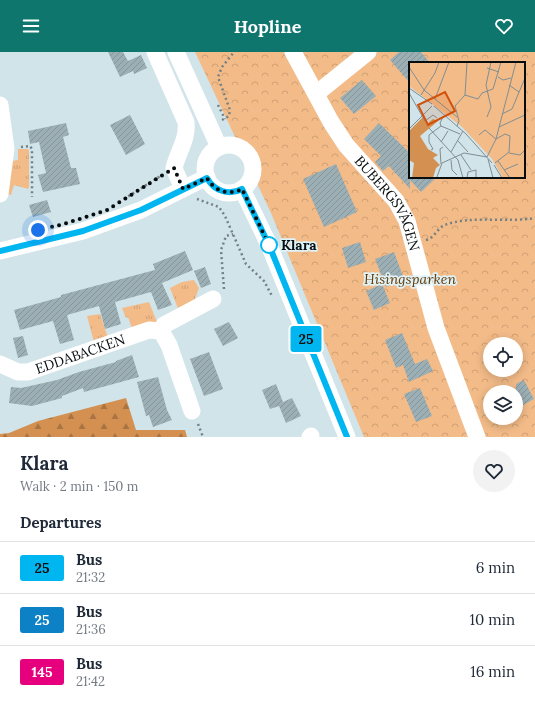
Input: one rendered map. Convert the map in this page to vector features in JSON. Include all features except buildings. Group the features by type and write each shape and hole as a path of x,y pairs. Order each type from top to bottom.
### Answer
{"street":[{"path":"155,52 186,122 187,133 185,142 174,168 183,189"},
{"path":"176,52 217,122 219,147"},
{"name":"BUBERGSVÄGEN","path":"293,52 331,122 346,145 396,201 407,222 444,354 477,437"},
{"path":"316,94 368,52"},
{"path":"0,105 6,149 0,194"},
{"path":"228,145 238,146 250,157 253,173 249,182 242,189 232,192 221,191 212,185 207,178 205,167 207,159 212,152 219,147 228,145"},
{"path":"0,252 83,231 141,210 207,178"},
{"path":"242,189 269,245 347,437"},
{"path":"192,411 169,345 162,331 164,325 213,299"},
{"name":"EDDABACKEN","path":"0,364 18,372 28,372 149,330 162,331"}],"path":[{"path":"218,105 217,122 229,116 230,110 218,77 222,67 234,52"},
{"path":"6,149 30,146 32,149 32,197"},
{"path":"118,203 174,168"},
{"path":"198,200 204,200 219,207 246,264 264,280 273,299"},
{"path":"412,240 432,238 444,225 465,222 519,221 535,218"},
{"path":"213,299 224,292 221,250 226,236 233,234"}],"green space":[{"name":"Hisingsparken","path":"195,52 535,52 535,437 364,437 271,213"},
{"path":"18,149 28,149 29,151 29,187 28,189 14,185 11,195 7,194 12,161 18,160"},
{"path":"194,280 199,288 193,304 179,311 170,288 182,282"},
{"path":"149,302 157,322 133,331 128,317 126,318 122,308"},
{"path":"100,314 108,338 94,342 87,316"},
{"path":"126,398 136,430 185,430 187,437 0,437 0,434 9,433 38,421"}],"bus line":[{"name":"25","path":"0,251 83,231 141,210 207,178 212,185 221,191 228,193 242,189 269,245 347,437"}],"place":[{"name":"Klara","path":"269,245"}],"route":[{"path":"38,230 64,224 107,210 154,179 174,168 183,189 207,178 212,185 221,191 228,193 242,189 269,245"}]}
